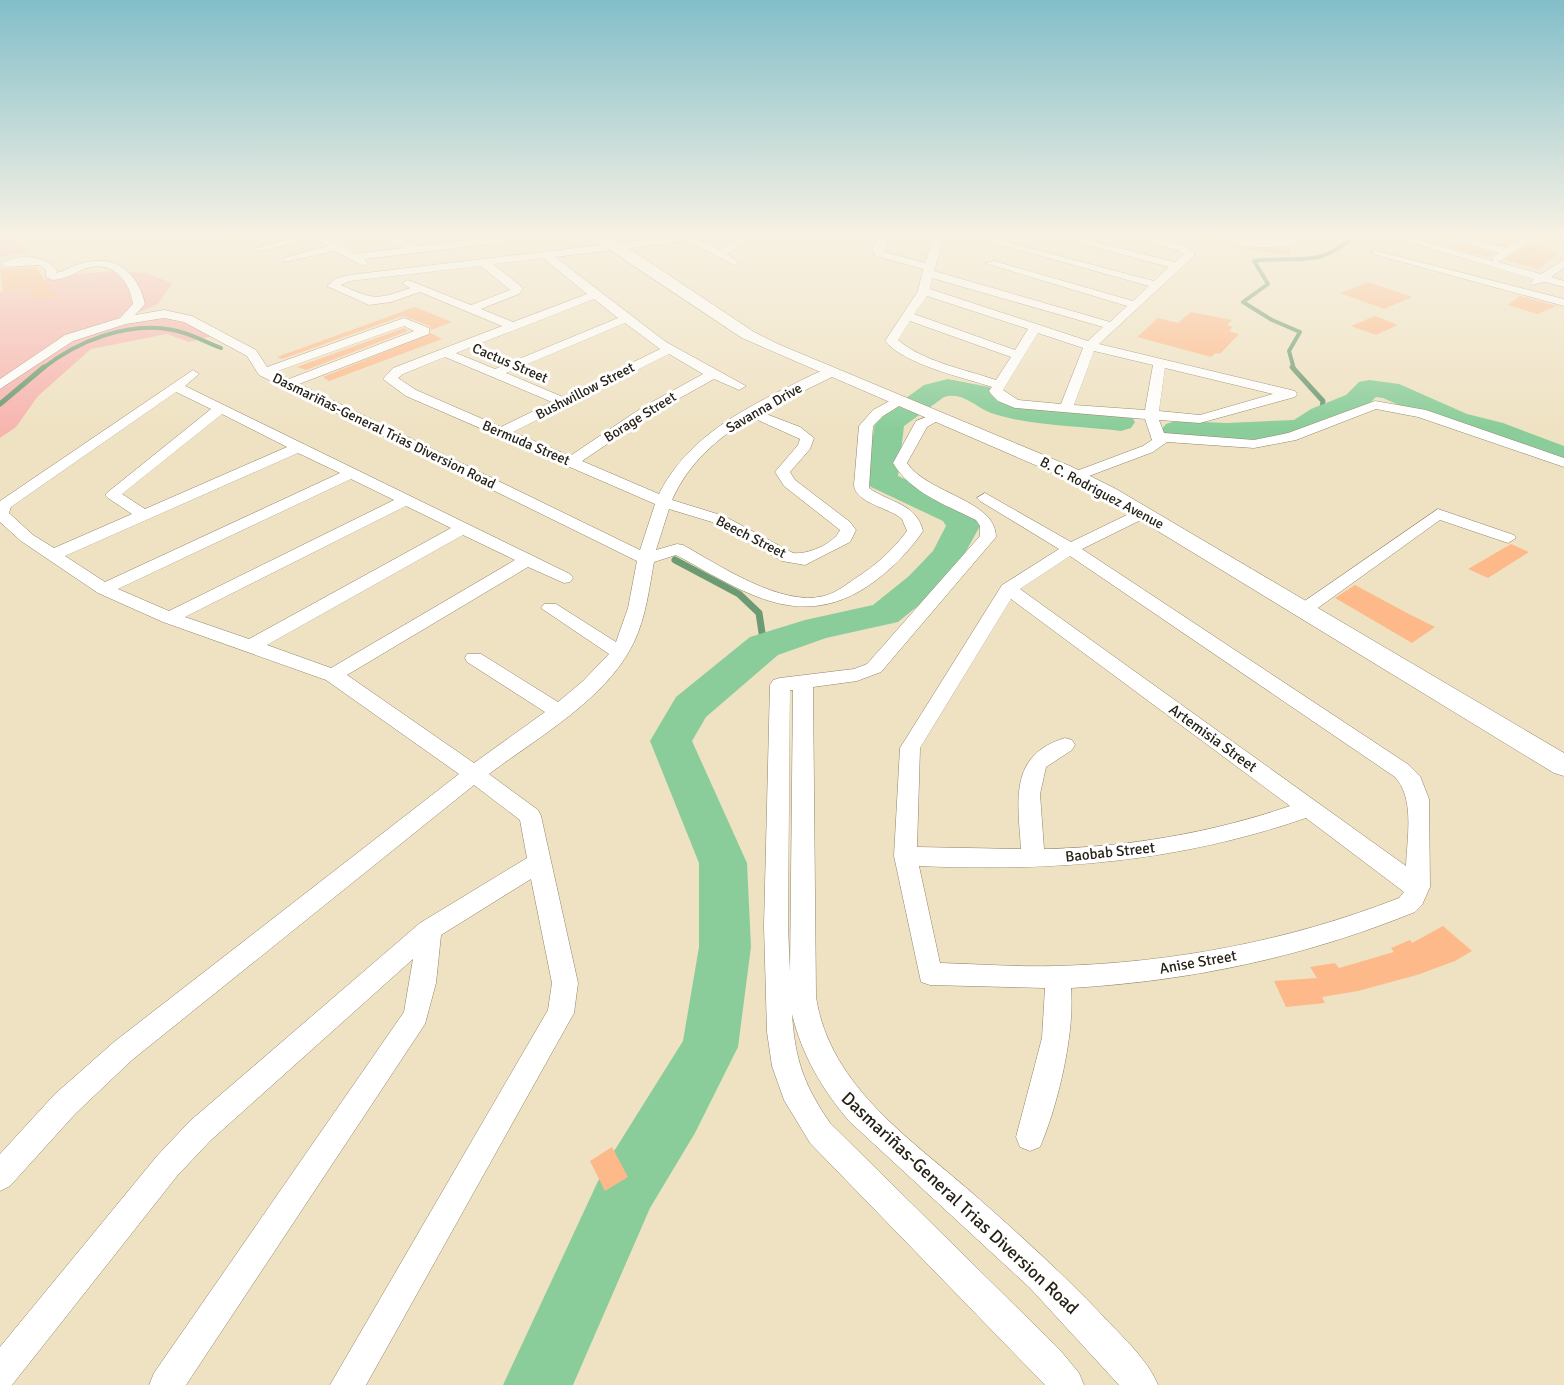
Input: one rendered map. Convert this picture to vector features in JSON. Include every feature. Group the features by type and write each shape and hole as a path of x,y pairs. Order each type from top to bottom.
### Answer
{"street":[{"path":"124,321 139,304 139,299"},
{"path":"361,299 369,302 391,299"},
{"path":"446,299 514,327"},
{"path":"470,309 497,299"},
{"path":"446,353 584,299"},
{"path":"602,299 668,350 712,375 739,386"},
{"name":"B. C. Rodriguez Avenue","path":"694,299 748,335 1076,476 1143,513 1302,611 1564,766"},
{"path":"919,299 892,343 950,368 998,385"},
{"path":"947,299 1090,346 1290,394 1200,419 1065,410 1015,404 998,395 996,391 1035,328"},
{"path":"989,299 1009,319"},
{"path":"1044,299 1112,326"},
{"path":"1103,299 1135,305"},
{"path":"1065,410 1090,346 1142,299"},
{"path":"1548,299 1564,303"},
{"name":"Dasmariñas-General Trias Diversion Road","path":"0,385 58,343 124,321 164,314 188,318 252,353 264,372 644,569"},
{"path":"908,316 1017,355"},
{"path":"495,373 628,318"},
{"path":"264,372 404,321 425,331 288,384"},
{"name":"Bushwillow Street","path":"502,432 668,350"},
{"name":"Cactus Street","path":"446,353 564,402"},
{"name":"Bermuda Street","path":"446,353 398,370 390,379 411,393 664,502"},
{"path":"1076,476 1156,445 1160,436 1151,416 1160,361"},
{"name":"Savanna Drive","path":"0,1176 65,1104 123,1051 591,684 619,652 632,627 644,569 664,502 682,467 698,451 750,412 831,372"},
{"path":"193,374 1,510 1,514 10,524 104,589 169,618 333,675 530,816 565,983 561,1012 347,1385"},
{"name":"Borage Street","path":"571,462 648,410 712,375"},
{"path":"177,387 564,578"},
{"path":"644,569 677,549 772,596 797,603 824,602 846,593 889,561 915,531 914,521 905,511 870,497 862,490 860,472 866,450 865,429 868,422 879,412 901,400"},
{"path":"1160,436 1254,444 1291,437 1375,405 1421,413 1564,463"},
{"path":"144,515 113,495 121,486 221,408"},
{"name":"Beech Street","path":"664,502 718,519 796,560 812,557 844,539 848,530 844,525 789,483 782,472 805,446 807,438 750,412"},
{"path":"937,415 921,424 900,463 903,471 916,481 982,517 988,526 988,537 874,669 857,675 792,684 776,926 780,1032 786,1066 798,1100 820,1133 1048,1362 1067,1385"},
{"path":"53,555 299,447"},
{"path":"104,589 352,473"},
{"path":"985,498 1070,549 1402,771 1412,782 1418,799 1418,887"},
{"path":"169,618 406,500"},
{"name":"Anise Street","path":"1143,513 1070,549 1008,589 910,748 905,856 930,974 1057,976 1174,968 1286,946 1407,905 1414,898 1418,887"},
{"path":"1302,611 1438,514 1508,538"},
{"path":"251,646 463,528"},
{"path":"333,675 528,560"},
{"name":"Artemisia Street","path":"1008,589 1418,887"},
{"path":"550,608 619,652"},
{"path":"474,658 557,711"},
{"name":"Dasmariñas-General Trias Diversion Road","path":"792,684 803,997 810,1034 821,1060 838,1088 859,1111 1029,1267 1086,1323 1142,1385"},
{"path":"1032,858 1030,777 1037,763 1049,753 1065,745"},
{"name":"Baobab Street","path":"905,856 968,859 1111,854 1195,842 1256,826 1309,808"},
{"path":"0,1373 167,1166 200,1131 429,930 541,861"},
{"path":"166,1385 416,1016 423,983 429,930"},
{"path":"1030,1137 1059,1023 1060,1000 1057,976"}],"shaded area":[{"path":"0,299 162,299 158,304 132,315 176,320 217,335 189,342 167,334 91,349 38,396 16,427 0,438"}],"building":[{"path":"1355,299 1408,299 1384,309"},
{"path":"1516,299 1530,299 1557,306 1537,314 1508,305"},
{"path":"415,307 452,322 431,330 430,326 403,316 282,359 277,357"},
{"path":"1191,312 1232,320 1227,325 1233,327 1229,331 1239,334 1220,354 1216,353 1211,357 1137,337 1158,318 1178,323"},
{"path":"1375,316 1398,325 1376,335 1351,326"},
{"path":"404,328 408,331 306,370 297,367"},
{"path":"431,333 442,339 329,381 323,377"},
{"path":"1511,544 1529,552 1488,578 1468,569"},
{"path":"1355,585 1435,627 1412,643 1335,598"},
{"path":"1443,926 1472,951 1455,961 1417,975 1358,991 1322,997 1325,1003 1286,1007 1274,981 1317,978 1310,967 1335,963 1339,968 1394,952 1391,948 1410,940 1412,943"},
{"path":"612,1147 628,1177 605,1191 590,1161"}],"waterway":[{"path":"1248,299 1243,302 1272,320 1300,332 1289,351 1294,369"},
{"path":"42,369 87,342 138,328 179,331 221,348"},
{"path":"0,404 44,367"},
{"path":"1292,367 1323,401 1321,415"},
{"path":"538,1385 628,1186 674,1113 710,1047 725,947 723,863 671,741 691,707 764,646 818,628 885,614 922,584 948,555 963,526 955,514 882,480 890,423 934,391 948,387 979,393 999,406 1014,410 1121,422"},
{"path":"1176,430 1227,432 1301,428 1321,415 1356,401 1369,388 1389,390 1458,421 1493,429 1564,456"},
{"path":"675,560 739,594 759,613 764,646"}]}
